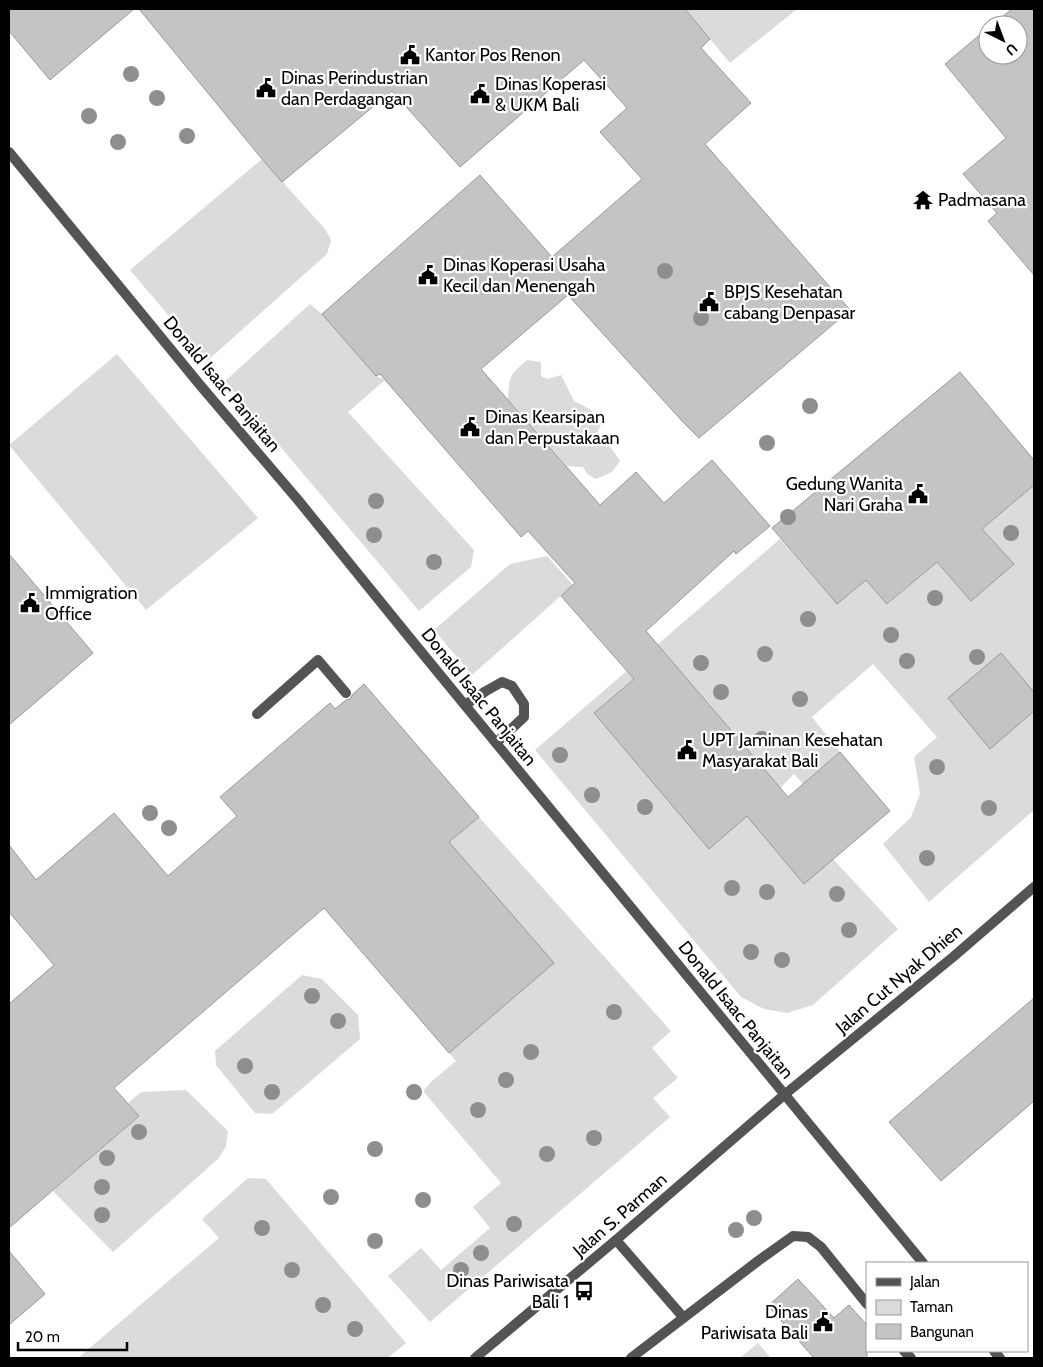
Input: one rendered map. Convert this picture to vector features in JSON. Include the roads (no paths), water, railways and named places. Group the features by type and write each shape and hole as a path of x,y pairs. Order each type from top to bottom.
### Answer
{"street":[{"name":"Donald Isaac Panjaitan","path":"9,152 206,392 298,500 922,1262"},
{"path":"257,714 318,660 346,693"},
{"path":"465,705 502,682 512,686 524,704 524,717 496,743"},
{"name":"Jalan Cut Nyak Dhien","path":"784,1094 952,957 1034,887"},
{"name":"Jalan S. Parman","path":"475,1358 616,1240 784,1094"},
{"path":"631,1358 793,1236 808,1237 821,1247 866,1303"},
{"path":"616,1240 683,1317"}],"place":[{"name":"Kantor Pos Renon","path":"410,55"},
{"name":"Dinas Perindustrian dan Perdagangan","path":"266,88"},
{"name":"Dinas Koperasi & UKM Bali","path":"480,94"},
{"name":"Padmasana","path":"923,200"},
{"name":"Dinas Koperasi Usaha Kecil dan Menengah","path":"428,275"},
{"name":"BPJS Kesehatan cabang Denpasar","path":"709,302"},
{"name":"Dinas Kearsipan dan Perpustakaan","path":"470,427"},
{"name":"Gedung Wanita Nari Graha","path":"918,494"},
{"name":"Immigration Office","path":"30,603"},
{"name":"UPT Jaminan Kesehatan Masyarakat Bali","path":"687,750"},
{"name":"Dinas Pariwisata Bali 1","path":"584,1291"},
{"name":"Dinas Pariwisata Bali","path":"823,1322"}]}
